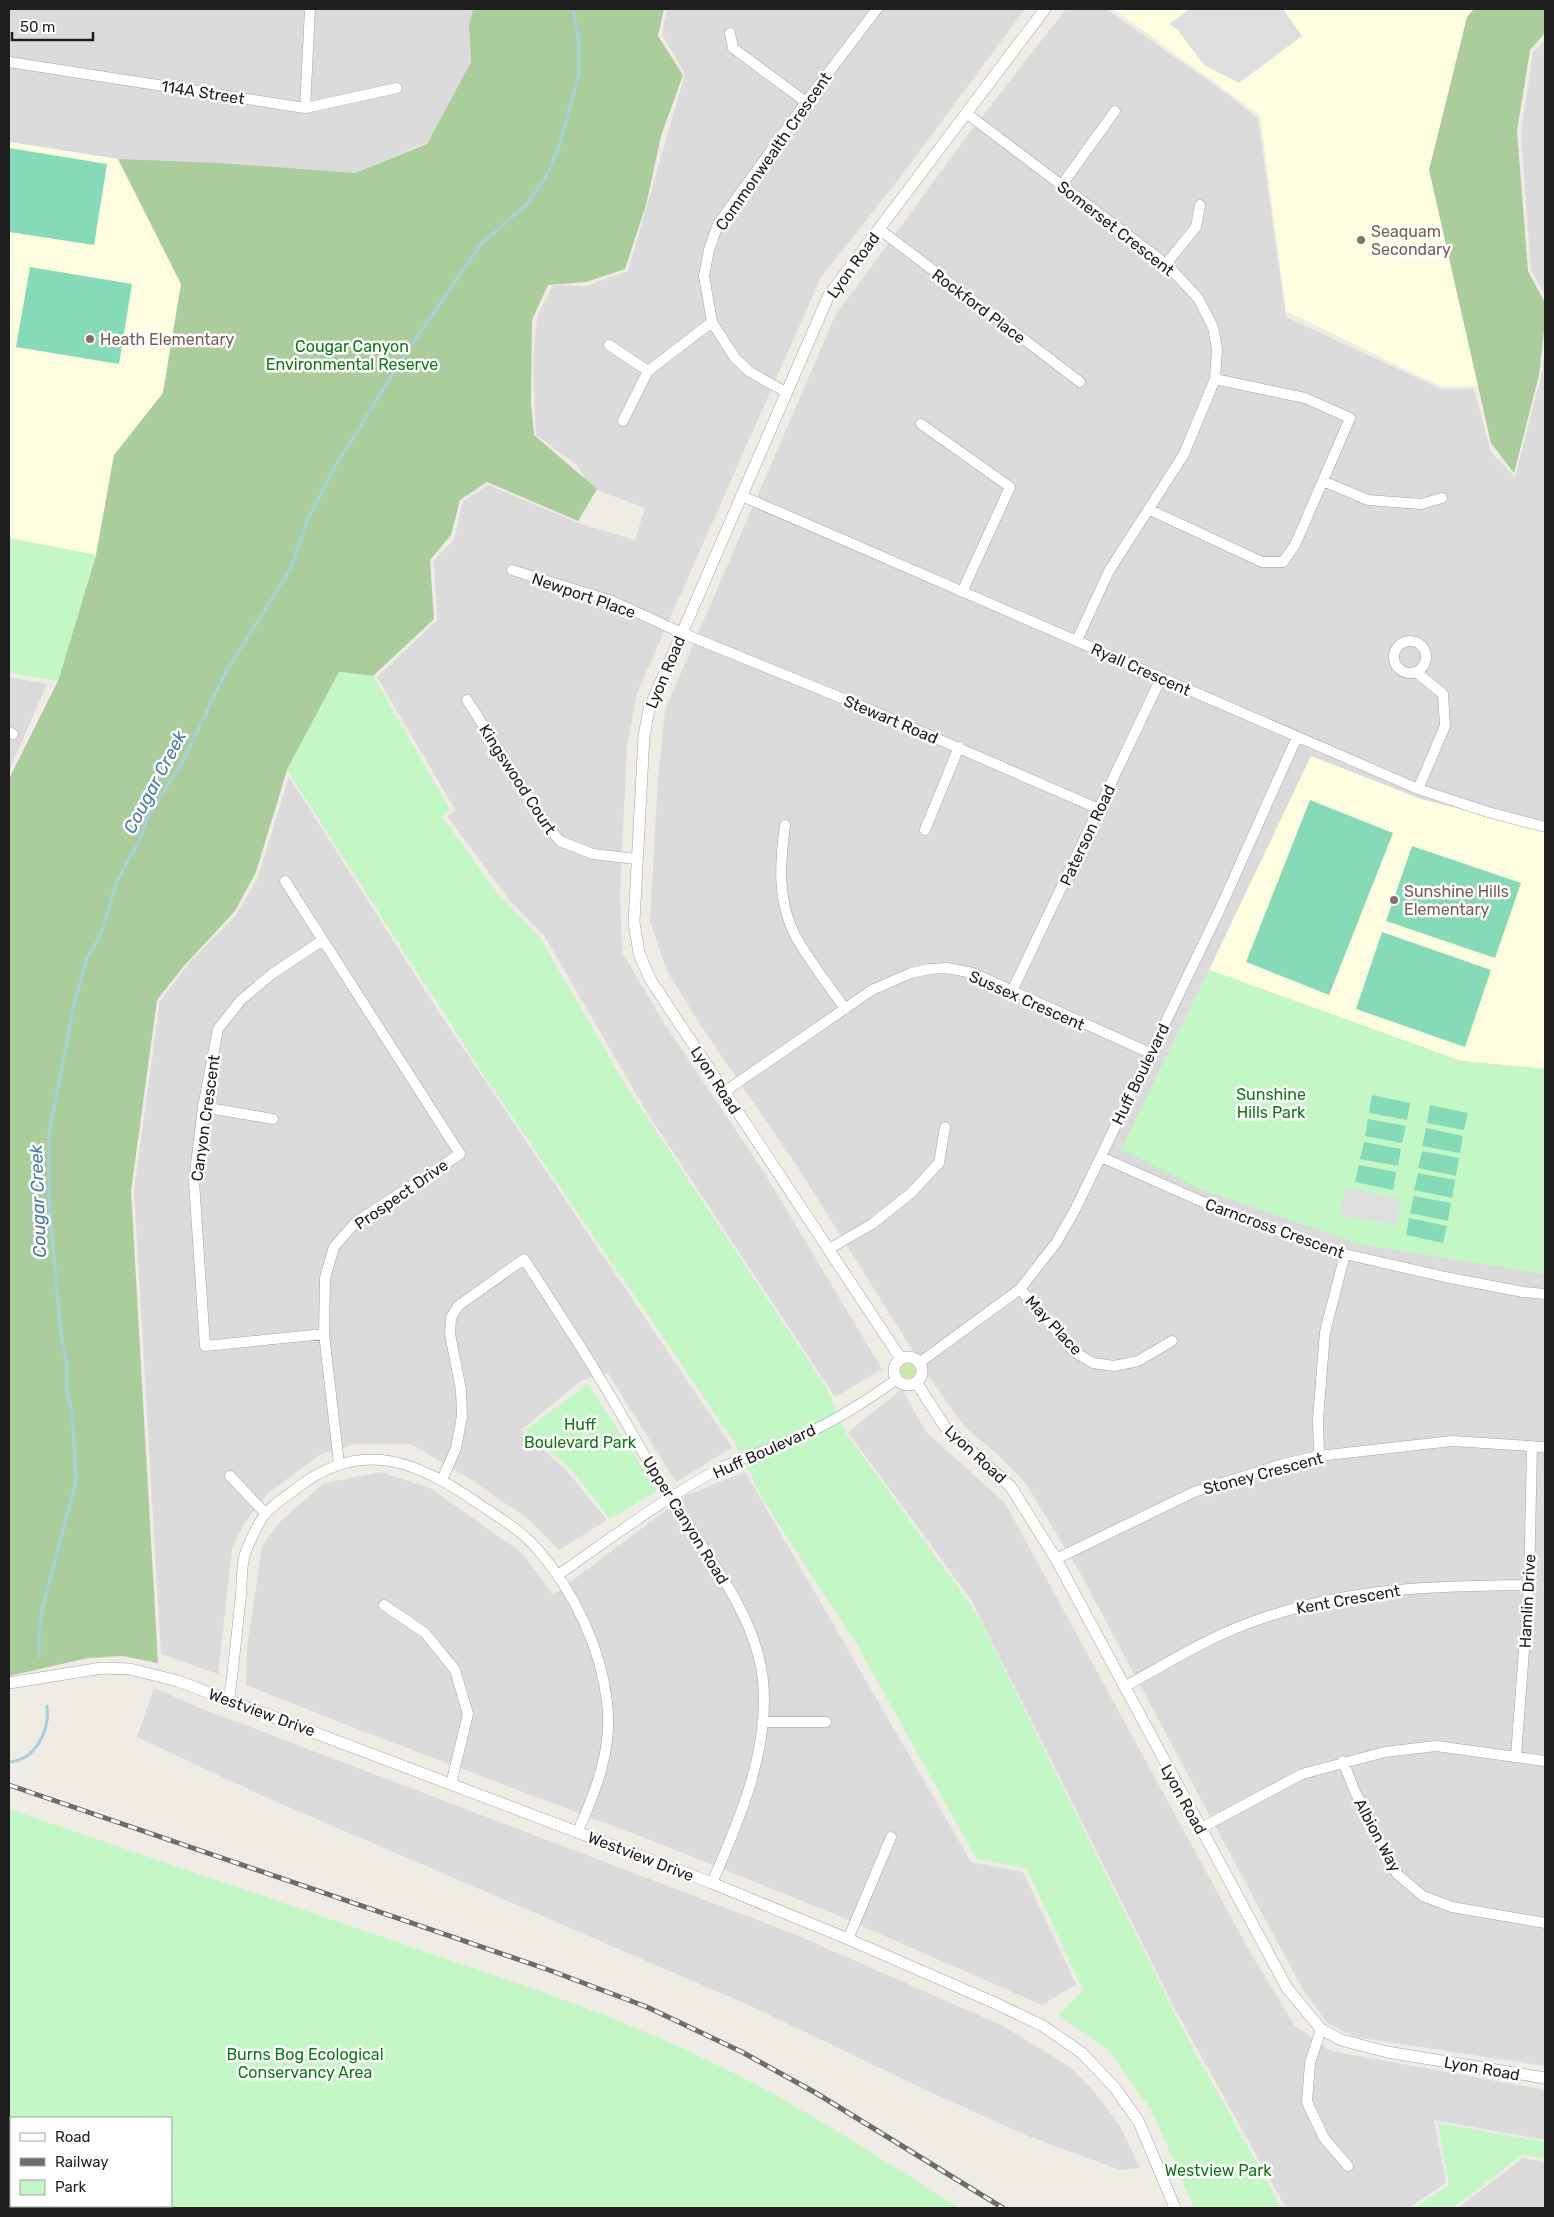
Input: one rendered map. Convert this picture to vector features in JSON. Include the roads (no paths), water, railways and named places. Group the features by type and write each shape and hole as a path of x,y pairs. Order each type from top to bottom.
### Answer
{"street":[{"path":"305,108 310,9"},
{"name":"Commonwealth Crescent","path":"786,392 750,372 740,363 722,340 712,322 706,301 704,276 709,250 718,224 806,102 877,9"},
{"name":"Lyon Road","path":"901,1360 650,979 639,952 634,922 644,736 648,709 829,295 1045,9"},
{"path":"730,33 733,48 806,102"},
{"name":"114A Street","path":"9,62 305,108 397,88"},
{"path":"1061,186 1116,111"},
{"name":"Somerset Crescent","path":"966,113 1166,264 1198,298 1206,310 1213,327 1217,349 1215,379 1184,454 1150,510 1109,571 1077,640"},
{"path":"1166,264 1196,227 1200,205"},
{"name":"Rockford Place","path":"879,229 1080,382"},
{"path":"623,421 648,371 712,322"},
{"path":"609,345 648,371"},
{"path":"1150,510 1262,562 1283,562 1295,545 1350,418 1305,398 1215,379"},
{"path":"922,424 1010,487 962,592"},
{"path":"1323,482 1368,500 1421,504 1442,498"},
{"name":"Ryall Crescent","path":"742,496 1418,789 1488,812 1545,827"},
{"name":"Newport Place","path":"512,570 612,601 682,633"},
{"name":"Stewart Road","path":"682,633 959,747 1099,809"},
{"path":"1416,672 1444,694 1445,726 1418,789"},
{"name":"Paterson Road","path":"1012,991 1161,678"},
{"name":"Kingswood Court","path":"467,700 548,827 560,841 593,854 636,859"},
{"name":"Huff Boulevard","path":"919,1363 1020,1289 1056,1243 1076,1208 1220,909 1297,737"},
{"path":"925,830 959,747"},
{"path":"785,825 780,862 786,912 795,935 845,1009"},
{"name":"Prospect Drive","path":"285,882 460,1154 356,1222 334,1247 325,1278 324,1334 339,1464"},
{"name":"Canyon Crescent","path":"323,940 266,979 241,1000 218,1030 203,1107 194,1181 205,1346 324,1334"},
{"name":"Sussex Crescent","path":"724,1092 872,990 911,973 929,969 947,968 973,974 1150,1053"},
{"path":"203,1107 273,1119"},
{"path":"829,1249 872,1224 917,1187 939,1163 944,1127"},
{"name":"Carncross Crescent","path":"1101,1157 1221,1210 1345,1254 1445,1277 1523,1292 1545,1294"},
{"path":"1319,1456 1318,1419 1324,1332 1345,1254"},
{"name":"Upper Canyon Road","path":"442,1480 456,1448 462,1416 461,1390 450,1334 451,1318 458,1306 524,1259 599,1377 670,1498 726,1584 741,1612 754,1643 763,1680 759,1749 742,1813 712,1883"},
{"name":"May Place","path":"1020,1289 1073,1351 1093,1363 1114,1366 1138,1361 1172,1341"},
{"path":"912,1358 919,1363 922,1371 916,1382 907,1385 898,1379 895,1368 901,1360 912,1358"},
{"name":"Huff Boulevard","path":"558,1575 670,1498 722,1468 795,1439 830,1422 870,1399 898,1379"},
{"name":"Lyon Road","path":"916,1382 945,1427 1011,1487 1056,1559 1287,1988 1310,2018 1321,2029 1341,2040 1387,2052 1545,2078"},
{"name":"Stoney Crescent","path":"1056,1559 1194,1492 1283,1464 1319,1456 1452,1440 1545,1447"},
{"name":"Hamlin Drive","path":"1516,1756 1529,1585 1532,1446"},
{"path":"229,1700 245,1554 266,1514 311,1477 339,1464 369,1459 386,1459 404,1463 442,1480 508,1523 538,1550 558,1575 575,1604 599,1661 608,1704 608,1736 602,1766 578,1831"},
{"path":"230,1476 266,1514"},
{"name":"Kent Crescent","path":"1124,1688 1198,1646 1261,1618 1317,1602 1381,1590 1444,1586 1529,1585"},
{"path":"384,1605 425,1633 455,1670 468,1714 451,1784"},
{"name":"Westview Drive","path":"9,1683 102,1668 130,1669 178,1681 712,1883 848,1939 995,2003 1043,2026 1082,2053 1115,2088 1139,2122 1174,2208"},
{"path":"762,1722 826,1722"},
{"path":"1201,1828 1302,1774 1343,1761 1385,1752 1436,1746 1545,1761"},
{"name":"Albion Way","path":"1343,1761 1355,1792 1397,1874 1423,1896 1452,1907 1545,1923"},
{"path":"848,1939 891,1837"},
{"path":"1321,2029 1310,2062 1307,2102 1324,2138 1348,2166"}],"waterway":[{"name":"Cougar Creek","path":"39,1657 42,1609 76,1482 72,1411 67,1392 67,1366 61,1335 49,1202 49,1133 74,1005 87,958 101,934 117,881 139,841 149,814 181,765 226,672 291,568 308,519 333,470 406,353 481,244 528,203 546,176 559,147 579,74 579,44 573,9"},
{"name":"Cougar Creek","path":"9,1762 19,1760 34,1750 46,1725 47,1706"}],"railway":[{"path":"9,1785 549,1970 647,2007 742,2052 816,2093 1003,2208"}],"place":[{"name":"Seaquam Secondary","path":"1361,240"},
{"name":"Heath Elementary","path":"90,339"},
{"name":"Sunshine Hills Elementary","path":"1394,900"}],"park label":[{"name":"Cougar Canyon Environmental Reserve","path":"352,355"},
{"name":"Sunshine Hills Park","path":"1271,1103"},
{"name":"Huff Boulevard Park","path":"580,1433"},
{"name":"Burns Bog Ecological Conservancy Area","path":"305,2063"},
{"name":"Westview Park","path":"1218,2170"}]}
